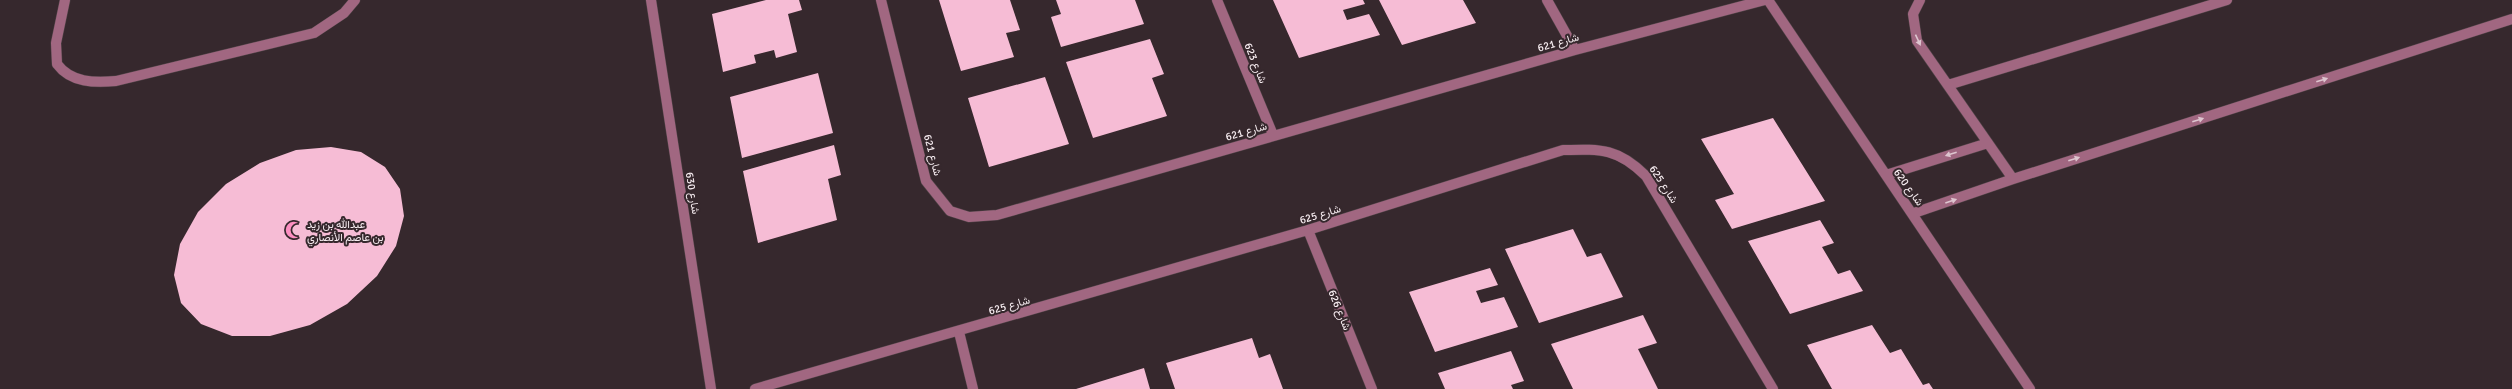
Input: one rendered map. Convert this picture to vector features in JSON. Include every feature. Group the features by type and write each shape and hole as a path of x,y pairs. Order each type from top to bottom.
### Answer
{"street":[{"path":"65,0 55,55 60,66 69,75 83,81 99,82 116,81 314,33 340,17 354,0"},
{"name":"شارع 630","path":"651,0 711,389"},
{"name":"شارع 621","path":"881,0 926,181 950,211 969,217 997,215 1575,50 1767,0"},
{"name":"شارع 623","path":"1217,0 1273,135"},
{"path":"1547,0 1575,50"},
{"name":"شارع 620","path":"1767,0 1886,175 1914,213 2030,389"},
{"path":"1920,0 1916,3 1912,22 1917,41 2013,179"},
{"path":"1948,85 2227,0"},
{"path":"1914,213 2013,179 2512,19"},
{"path":"1886,175 1988,142"},
{"name":"شارع 625","path":"755,389 959,332 1308,230 1563,150 1610,150 1630,158 1646,176 1772,389"},
{"name":"شارع 626","path":"1308,230 1372,389"},
{"path":"959,332 973,389"}],"building":[{"path":"766,0 799,0 802,10 788,14 797,52 776,58 774,50 754,55 756,63 723,72 712,14"},
{"path":"939,0 1010,0 1020,30 1006,33 1014,57 961,71"},
{"path":"1056,0 1135,0 1144,24 1061,47 1051,17 1061,14"},
{"path":"1273,0 1363,0 1365,4 1343,10 1347,20 1369,14 1380,35 1299,58"},
{"path":"1379,0 1463,0 1476,23 1402,45"},
{"path":"1150,39 1164,74 1152,78 1167,116 1093,138 1066,62"},
{"path":"818,73 833,133 742,158 730,97"},
{"path":"1045,77 1069,144 989,167 968,98"},
{"path":"1773,118 1825,201 1732,229 1715,200 1734,194 1701,139"},
{"path":"834,145 841,175 828,179 837,220 758,243 743,171"},
{"name":"عبدالله بن زيد بن عاصم الأنصاري","path":"331,147 361,152 385,167 400,189 404,216 396,246 377,276 347,304 310,325 270,336 232,336 201,324 181,303 174,275 180,244 198,212 226,184 260,163 296,150"},
{"path":"1820,220 1834,243 1822,247 1838,274 1850,270 1863,291 1790,314 1748,241"},
{"path":"1573,229 1587,257 1601,253 1623,297 1539,323 1505,249"},
{"path":"1490,268 1498,285 1476,291 1481,303 1504,297 1518,327 1435,352 1409,292"},
{"path":"1643,315 1657,343 1638,349 1658,389 1573,389 1551,344"},
{"path":"1872,325 1890,353 1901,349 1923,385 1929,383 1933,389 1832,389 1807,345"},
{"path":"1252,338 1259,358 1270,354 1283,389 1175,389 1166,363"},
{"path":"1511,351 1524,381 1511,385 1513,389 1445,389 1438,373"},
{"path":"1144,368 1150,389 1076,389"}],"place":[{"name":"عبدالله بن زيد بن عاصم الأنصاري","path":"294,230"}]}
